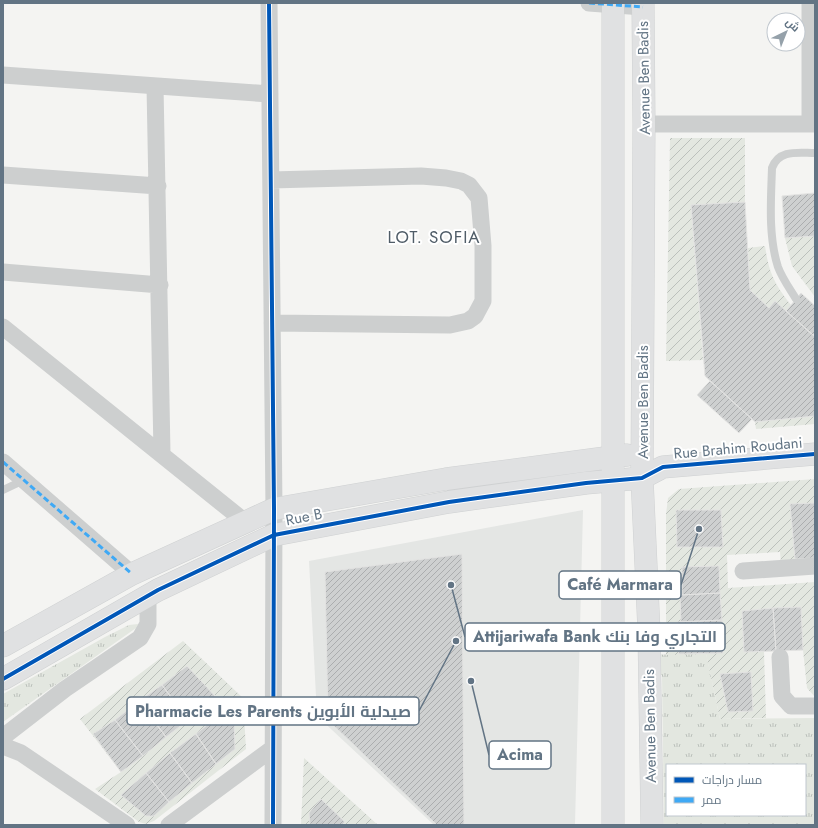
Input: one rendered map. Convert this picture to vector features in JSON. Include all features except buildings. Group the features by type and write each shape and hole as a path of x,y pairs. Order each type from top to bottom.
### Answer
{"main road":[{"name":"Avenue Ben Badis","path":"612,3 614,481 613,825"},
{"name":"Avenue Ben Badis","path":"643,5 644,124 642,478 649,631 652,825"},
{"name":"Rue B","path":"3,646 132,574 244,521 274,509 446,479 613,455 643,454"},
{"path":"642,478 663,467 643,454"},
{"name":"Rue Brahim Roudani","path":"663,467 815,454"},
{"name":"Rue B","path":"3,680 148,596 274,535 449,502 642,478"}],"street":[{"path":"269,3 274,509 273,825"},
{"path":"589,3 643,5"},
{"path":"644,124 812,124 810,3"},
{"path":"3,75 270,94"},
{"path":"155,86 160,285 162,453"},
{"path":"3,175 158,186"},
{"path":"271,180 421,176 461,181 469,185 479,198 483,246 483,301 476,316 468,321 450,325 272,323"},
{"path":"3,272 160,285"},
{"path":"3,327 162,453 244,521"},
{"path":"3,462 25,479 132,574"},
{"path":"743,571 815,566"},
{"path":"3,737 65,689 140,638 148,624 148,596"},
{"path":"780,657 782,696 785,701 791,706 815,706"},
{"path":"3,746 21,753 127,825"},
{"path":"169,825 273,748"}],"lane":[{"path":"796,299 778,267 775,252 771,208 772,168 774,162 783,154 815,153"},
{"path":"3,490 25,479"}],"shaded area":[{"path":"583,510 575,825 434,825 317,716 309,561"}],"green space":[{"path":"670,138 745,138 745,202 691,205 703,360 666,361"},
{"path":"815,236 815,297 792,266 785,238"},
{"path":"765,246 768,264 773,277 791,305 786,311 769,308 750,290 748,248"},
{"path":"815,416 815,424 756,429 755,422"},
{"path":"815,479 815,561 781,563 780,552 727,555 728,588 815,582 815,697 807,688 803,650 764,651 766,718 720,719 706,654 666,655 666,514 668,498 679,489"},
{"path":"138,624 136,628 3,722 3,694 105,637 129,625"},
{"path":"183,641 243,698 246,749 154,821 146,824 139,822 95,789 121,772 80,719"},
{"path":"706,653 720,719 815,718 815,825 664,825 662,675 649,675 649,655"},
{"path":"304,758 378,825 301,825"}],"marked path":[{"path":"589,3 643,7"},
{"path":"3,462 132,574"}],"cycle path":[{"path":"269,3 274,509 273,825"},
{"path":"3,679 158,590 274,535 449,502 586,483 642,478 663,467 815,454"}],"place":[{"name":"Café Marmara","path":"699,529"},
{"name":"Attijariwafa Bank التجاري وفا بنك","path":"451,585"},
{"name":"Pharmacie Les Parents صيدلية الأبوين","path":"456,641"},
{"name":"Acima","path":"471,681"}],"district":[{"name":"LOT. SOFIA","path":"434,237"}]}
